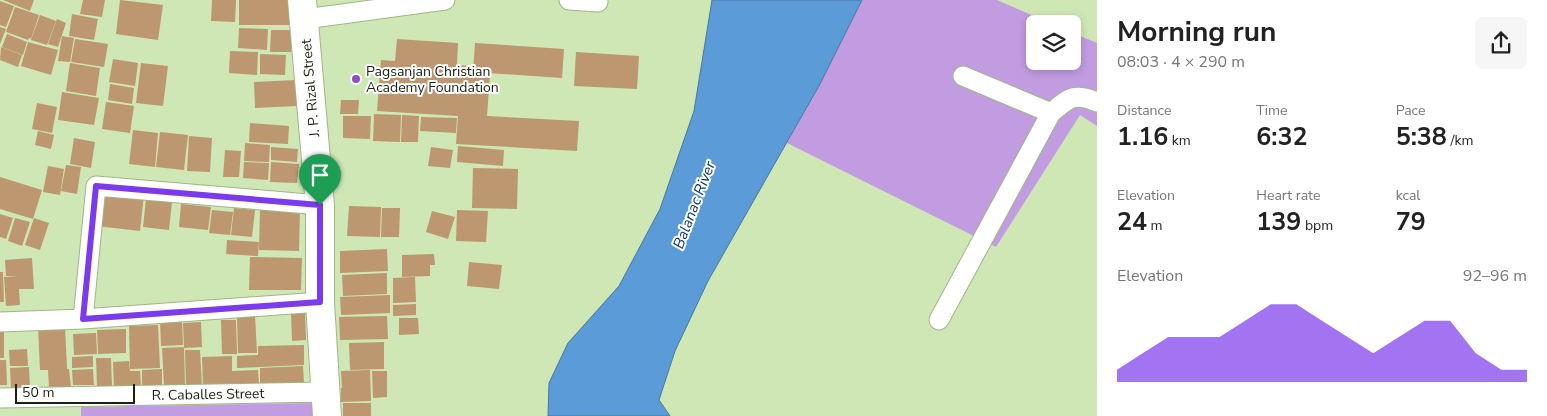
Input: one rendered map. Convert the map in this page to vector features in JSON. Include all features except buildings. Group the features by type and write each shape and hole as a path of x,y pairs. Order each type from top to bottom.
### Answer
{"main road":[{"name":"J. P. Rizal Street","path":"303,9 320,205 320,302 326,404"}],"street":[{"path":"303,9 445,0"},
{"path":"569,0 598,2"},
{"path":"963,76 1051,113"},
{"path":"939,320 1051,113 1068,99 1084,96 1097,102"},
{"path":"83,319 96,186 320,205"},
{"path":"0,322 83,319 320,302"},
{"name":"R. Caballes Street","path":"0,398 326,404"}],"shaded area":[{"path":"862,0 997,0 1031,15 1026,15 1026,70 1081,70 1081,36 1097,43 1097,126 1080,115 996,247 787,143 820,84"},
{"path":"315,403 316,416 81,416 81,407"}],"water":[{"name":"Balanac River","path":"712,0 862,0 820,84 708,281 675,351 659,400 670,416 548,416 549,383 568,343 619,286 660,209 694,111"}],"place":[{"name":"Pagsanjan Christian Academy Foundation","path":"356,79"}],"route":[{"path":"96,186 320,205 320,302 83,319 96,186"}]}
